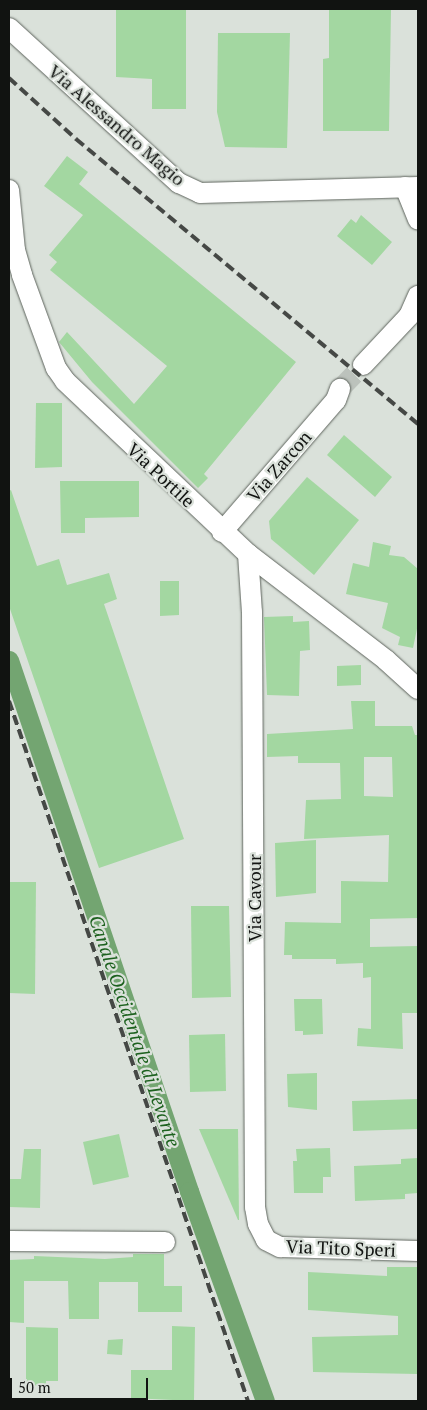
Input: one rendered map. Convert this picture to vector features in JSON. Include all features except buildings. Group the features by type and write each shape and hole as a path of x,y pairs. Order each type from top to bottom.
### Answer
{"street":[{"name":"Via Alessandro Magio","path":"9,28 179,183 200,193 412,187"},
{"path":"412,187 418,219"},
{"name":"Via Portile","path":"9,190 20,266 56,368 77,394 222,532 386,660 418,689"},
{"path":"367,364 409,316 418,296"},
{"name":"Via Zarcon","path":"222,532 341,395"},
{"name":"Via Cavour","path":"248,554 252,612 255,1207 266,1240"},
{"path":"9,1240 165,1242"},
{"name":"Via Tito Speri","path":"266,1240 280,1247 314,1250 418,1251"}],"waterway":[{"name":"Canale Occidentale di Levante","path":"9,660 189,1191 265,1401"}],"tunnel":[{"path":"340,389 363,365"}],"railway":[{"path":"9,78 76,139 418,424"},
{"path":"9,701 248,1401"}]}
